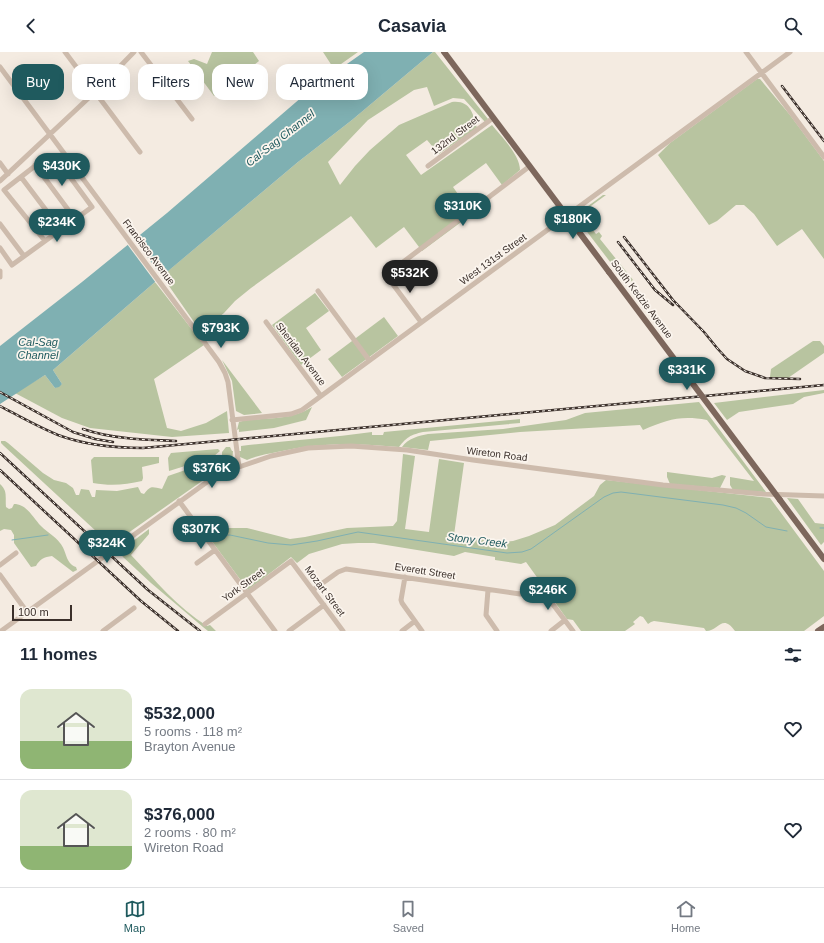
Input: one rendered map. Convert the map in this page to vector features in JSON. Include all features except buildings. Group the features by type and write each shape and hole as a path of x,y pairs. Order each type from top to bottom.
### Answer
{"main road":[{"name":"South Kedzie Avenue","path":"444,52 824,559"},
{"path":"818,631 824,626"}],"street":[{"path":"65,52 74,64"},
{"path":"122,64 134,52"},
{"path":"141,52 192,119"},
{"path":"746,52 824,157"},
{"name":"West 131st Street","path":"232,420 296,413 302,410 790,52"},
{"name":"Francisco Avenue","path":"0,67 160,280 226,372 238,466"},
{"path":"9,186 1,180 86,100"},
{"path":"101,100 140,152"},
{"name":"132nd Street","path":"428,166 493,118"},
{"path":"0,248 12,265 92,207 57,159 44,158 4,190 44,241"},
{"path":"0,163 8,174"},
{"path":"35,165 75,219"},
{"path":"421,322 386,275 530,166"},
{"path":"21,176 61,230"},
{"path":"0,224 24,256"},
{"path":"318,291 369,360"},
{"name":"Sheridan Avenue","path":"266,322 321,396"},
{"name":"Wireton Road","path":"1,631 179,501 212,479 238,466 259,459 308,448 351,446 407,450 663,485 763,494 824,496"},
{"path":"179,501 276,631"},
{"path":"197,563 215,550"},
{"path":"0,565 16,553"},
{"name":"York Street","path":"205,624 291,561"},
{"name":"Mozart Street","path":"291,561 344,631"},
{"name":"Everett Street","path":"313,590 338,572 346,569 520,594 536,582 565,620"},
{"path":"0,575 27,612"},
{"path":"405,577 401,600 404,607 422,631"},
{"path":"488,590 486,615 497,631"},
{"path":"289,631 324,605"},
{"path":"103,631 134,608"},
{"path":"551,631 565,620 573,631"},
{"path":"402,631 415,621"}],"green space":[{"path":"212,52 253,52 259,61 255,64 212,64 212,93 204,83 204,64 190,64 188,61 194,59 207,64"},
{"path":"323,52 358,52 341,64 331,64"},
{"path":"433,52 435,52 488,119 485,122 464,99 453,98 434,106 427,87 414,90 368,120 328,162 340,185 370,150 399,125 452,102 467,105 474,117 477,128 439,154 427,140 406,155 421,175 492,125 514,152 520,170 502,185 486,163 453,187 472,214 422,251 404,227 376,248 351,216 251,288 201,332 162,276 298,162 352,120"},
{"path":"757,79 760,79 790,115 824,161 824,259 802,229 777,246 754,214 744,205 736,205 717,221 709,225 658,155 670,143"},
{"path":"603,195 606,195 584,211 583,217 596,234 599,232 602,236 600,239 633,280 627,284 578,220 578,215 580,212"},
{"path":"155,282 204,345 154,379 167,428 181,431 206,423 227,411 229,433 172,437 90,428 62,418 15,393 45,375 55,388 62,384 53,370"},
{"path":"315,293 329,311 306,328 321,350 301,365 272,325"},
{"path":"384,317 398,336 342,377 328,359"},
{"path":"813,341 820,341 824,346 824,353 788,378 770,377 771,369"},
{"path":"222,360 262,413 244,415 236,411 232,381"},
{"path":"824,390 824,393 804,397 793,404 739,412 727,420 714,403"},
{"path":"699,402 766,492 733,490 730,485 730,477 754,481 707,420 689,418 674,419 643,430 640,425 520,432 430,441 428,450 402,447 410,439 428,434 503,429 566,420 585,413"},
{"path":"312,407 306,420 274,428 239,432 239,429 237,430 239,422 288,416"},
{"path":"520,419 520,423 423,432 409,437 399,447 353,444 308,446 262,455 247,460 240,457 239,451 241,451 241,446 372,432 372,435 383,435 384,432"},
{"path":"1,441 8,443 43,473 54,480 66,483 73,488 76,495 79,495 81,489 89,490 92,497 95,497 96,490 117,491 138,487 141,493 144,494 152,487 162,489 168,476 200,465 209,470 212,474 111,545 4,446"},
{"path":"226,447 230,447 233,451 232,463 226,469 217,469 216,467 222,460 222,452"},
{"path":"218,449 220,451 208,461 198,462 169,471 168,458 171,453"},
{"path":"403,454 415,456 405,529 429,532 439,459 464,463 454,535 502,542 513,541 529,536 555,525 594,496 600,485 606,480 770,498 824,571 824,616 804,631 735,631 727,623 724,623 706,631 704,628 654,621 648,624 643,617 640,616 633,622 635,624 625,631 581,631 573,620 567,619 526,562 521,564 495,560 495,557 465,552 454,556 374,543 342,544 309,554 297,563 291,557 248,590 205,532 207,529 213,528 247,528 290,539 347,528 393,526 397,521"},
{"path":"94,457 159,457 159,463 142,467 142,481 105,485 93,483 91,460"},
{"path":"667,472 712,478 722,475 726,476 720,488 670,484 667,477"},
{"path":"0,484 6,494 6,507 9,509 12,508 14,504 23,506 41,526 58,541 62,546 68,560 76,567 77,570 73,572 52,556 42,559 36,566 31,567 14,543 14,535 11,530 4,529 0,531"},
{"path":"787,498 798,499 815,523 824,524 824,542 821,545"},
{"path":"149,529 149,534 131,555 186,611 207,626 210,625 216,631 208,631 203,627 151,583 120,553 124,548"}],"water":[{"name":"Cal-Sag Channel","path":"364,52 433,52 352,120 298,162 53,370 62,384 59,387 55,388 45,375 0,404 0,346 167,213 298,100 368,100 368,64 347,64"}],"pier":[{"path":"134,239 163,278 156,283 127,244"}],"waterway":[{"name":"Stony Creek","path":"215,536 230,535 268,543 291,545 358,532 507,553 522,552 531,549 604,497 613,493 621,492 736,508 766,527 787,531"},
{"name":"Stony Creek","path":"12,540 48,535"}],"railway":[{"path":"782,86 824,141"},
{"path":"624,237 673,300 704,332 727,359 745,371 765,378 800,379"},
{"path":"618,242 655,290 673,305"},
{"path":"0,406 43,428 68,438 100,445 143,448 824,385"},
{"path":"0,392 73,432 95,439 113,442"},
{"path":"83,429 117,437 176,441"},
{"path":"0,453 148,590 200,631"},
{"path":"0,470 141,601 178,631"}]}
